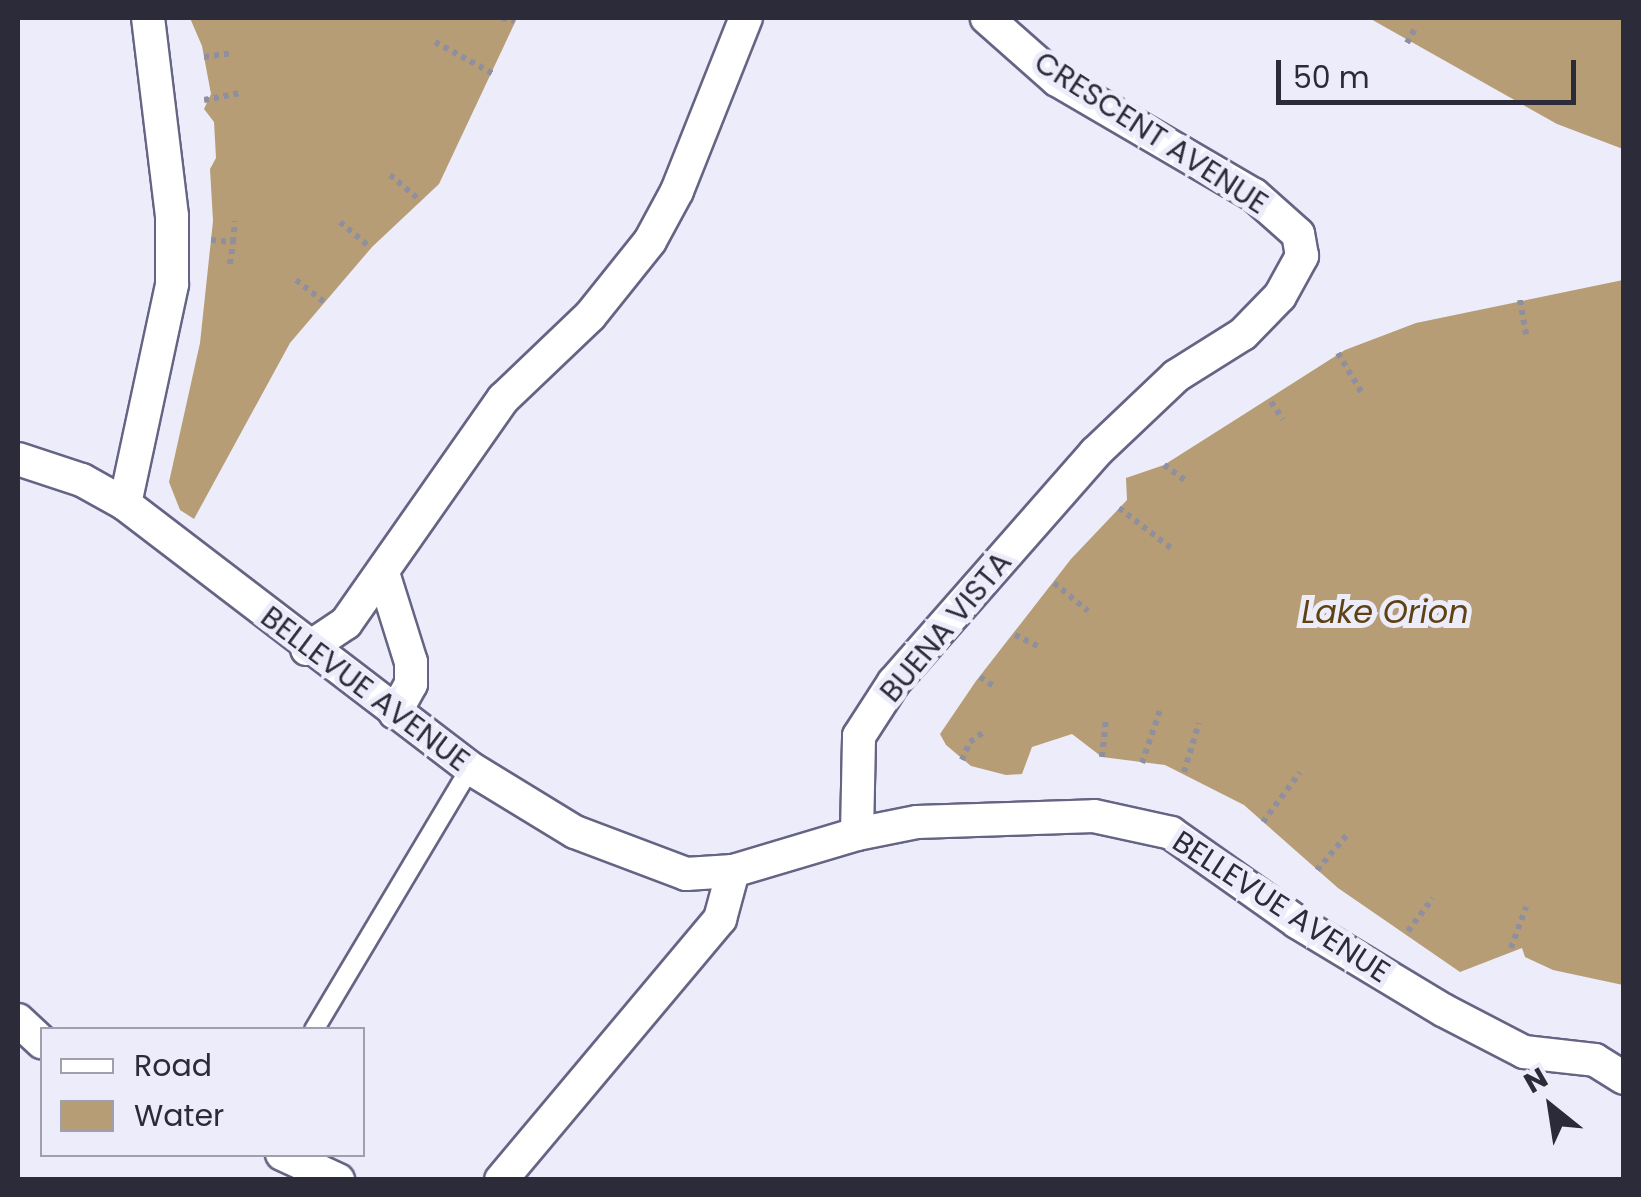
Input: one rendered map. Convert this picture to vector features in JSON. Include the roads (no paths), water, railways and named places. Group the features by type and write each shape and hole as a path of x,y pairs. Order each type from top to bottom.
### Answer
{"street":[{"path":"125,504 172,284 172,216 148,18"},
{"path":"307,648 346,622 384,576 504,399 590,316 650,241 678,191 746,18"},
{"name":"CRESCENT AVENUE","path":"988,18 1057,80 1254,195 1298,234 1302,256"},
{"name":"BUENA VISTA","path":"857,834 859,736 894,682 1095,453 1176,376 1243,334 1280,296 1302,256"},
{"name":"BELLEVUE AVENUE","path":"18,459 82,480 125,504 307,648 470,768 576,832 638,860 686,874 733,870"},
{"path":"384,576 412,662 411,684 395,713"},
{"name":"BELLEVUE AVENUE","path":"857,834 917,822 1094,816 1171,833 1296,922 1443,1010 1524,1052 1595,1060 1624,1078"},
{"path":"501,1180 720,919 733,870 857,834"},
{"path":"18,1020 40,1040"},
{"path":"288,1157 338,1180"}],"lane":[{"path":"316,1027 470,768"}],"water":[{"path":"190,18 517,18 439,184 372,247 290,343 194,519 180,510 169,482 200,343 213,221 210,169 216,158 214,122 204,109 211,94 202,46"},
{"path":"1369,18 1623,18 1623,149 1557,124"},
{"name":"Lake Orion","path":"1623,280 1623,985 1553,970 1525,957 1522,948 1460,972 1338,888 1244,805 1165,765 1102,757 1072,734 1032,747 1022,774 1006,775 971,766 946,745 940,734 976,681 1071,559 1127,500 1126,478 1164,465 1345,350 1416,323"}]}
